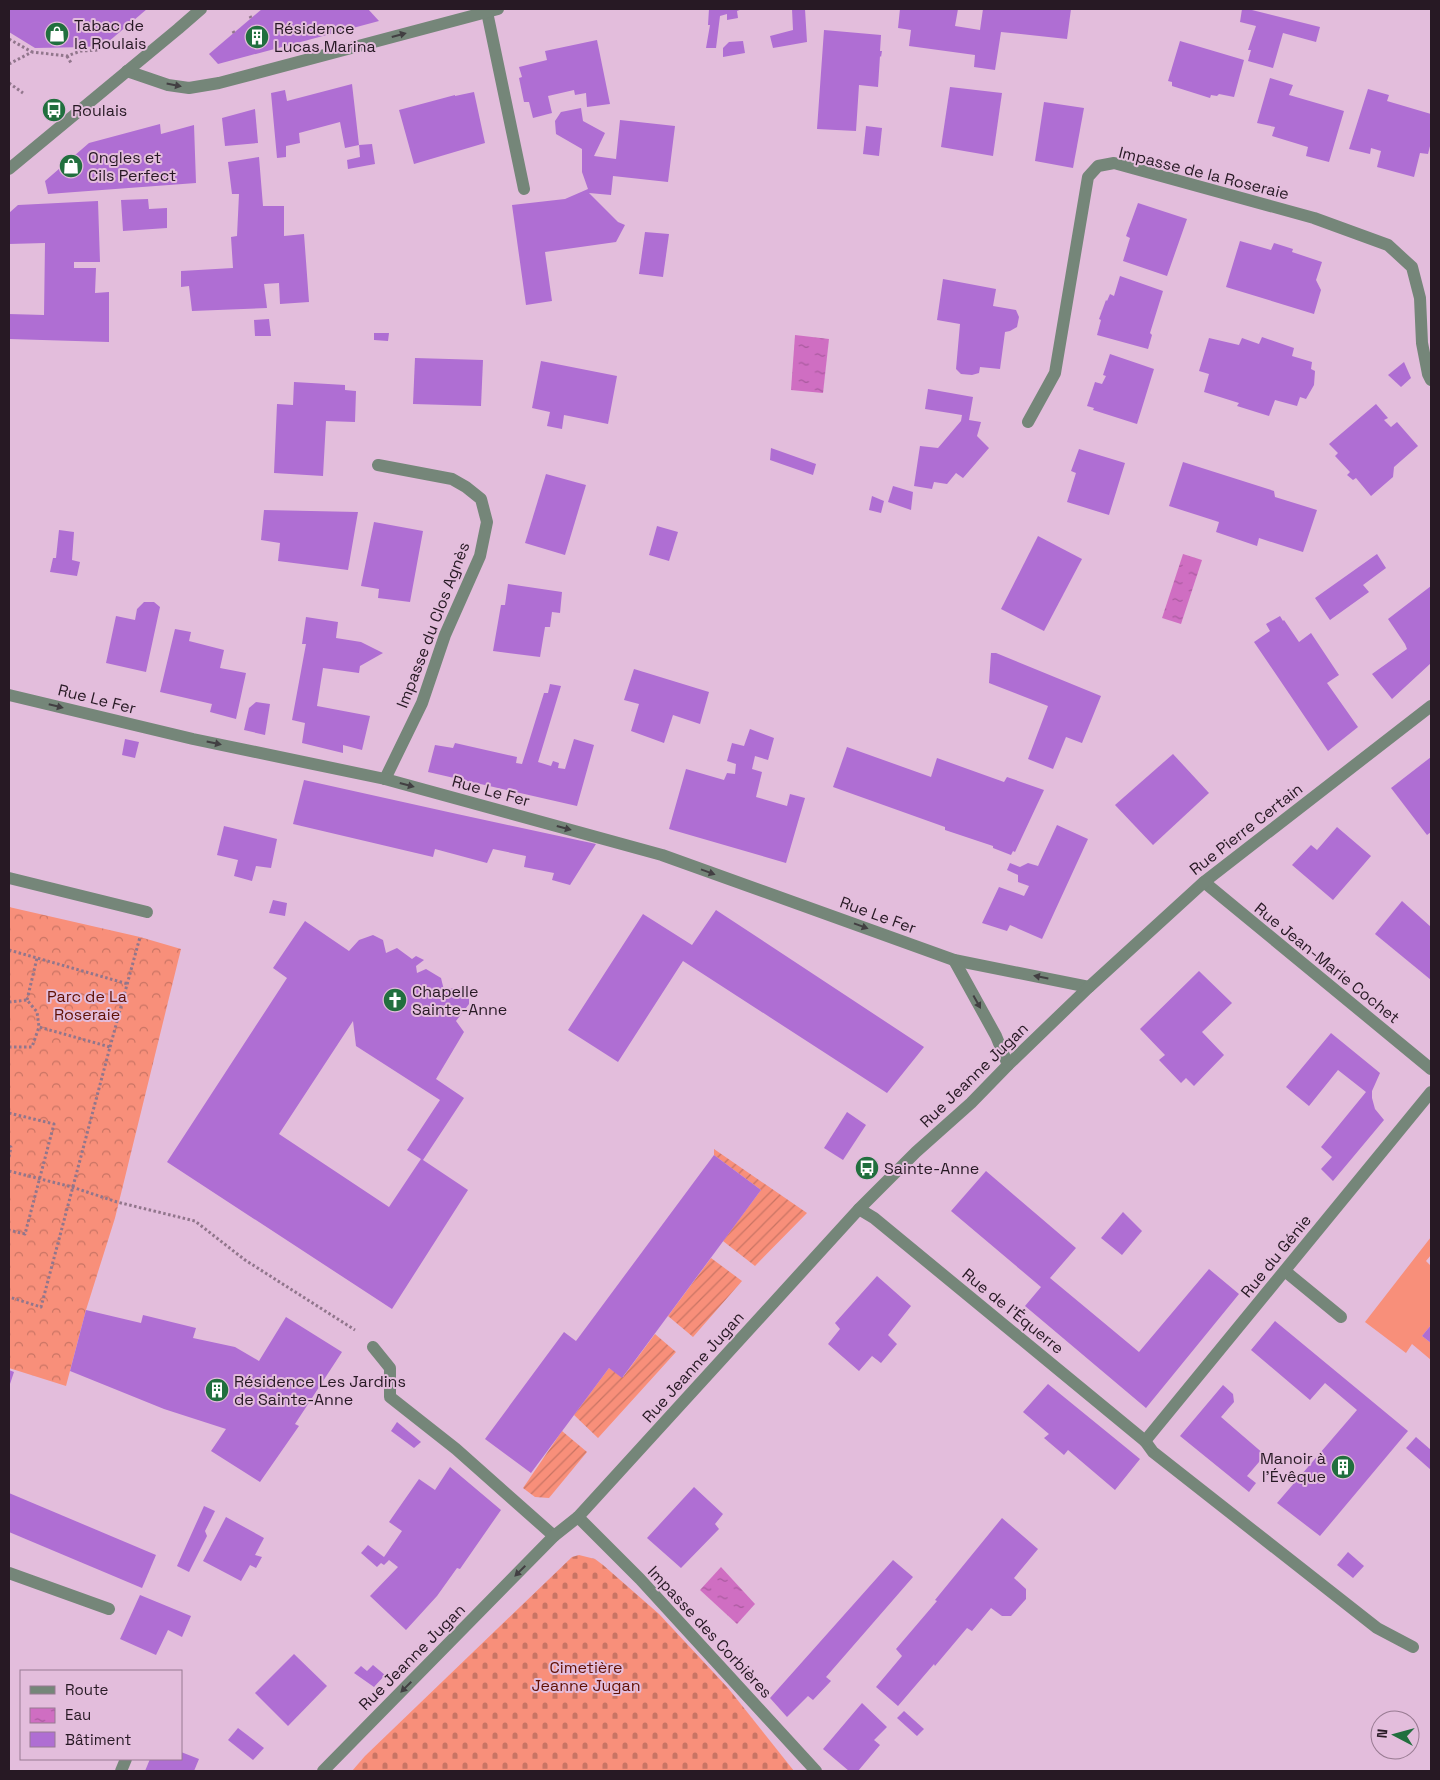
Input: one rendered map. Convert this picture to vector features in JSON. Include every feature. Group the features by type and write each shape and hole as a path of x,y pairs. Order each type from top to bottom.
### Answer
{"street":[{"path":"9,169 201,9"},
{"path":"127,71 168,84 189,88 219,83 493,10 524,189"},
{"name":"Impasse de la Roseraie","path":"1028,422 1055,372 1088,177 1098,166 1114,163 1314,218 1388,246 1412,267 1420,298 1422,343 1431,380"},
{"name":"Impasse du Clos Agnès","path":"378,465 452,479 481,499 487,522 480,556 444,635 422,703 385,779"},
{"name":"Rue Le Fer","path":"9,695 193,739 385,779 662,855 954,960 1089,987"},
{"name":"Rue Pierre Certain","path":"1089,987 1204,882 1431,706"},
{"path":"9,878 147,912"},
{"name":"Rue Jean-Marie Cochet","path":"1204,882 1431,1069"},
{"path":"954,960 996,1036 1008,1065"},
{"name":"Rue Jeanne Jugan","path":"323,1771 554,1536 578,1517 859,1209 916,1152 971,1103 1089,987"},
{"name":"Rue du Génie","path":"1145,1441 1431,1092"},
{"name":"Rue de l'Équerre","path":"859,1209 874,1218 1145,1441 1153,1452 1377,1628 1413,1647"},
{"path":"1284,1271 1341,1317"},
{"path":"373,1347 390,1368 390,1396 456,1449 554,1536"},
{"name":"Impasse des Corbières","path":"578,1517 640,1580 816,1771"},
{"path":"9,1573 109,1609"}],"path":[{"path":"9,39 32,52 67,56 81,51 100,50"},
{"path":"9,64 32,52"},
{"path":"67,56 71,63"},
{"path":"9,83 22,93"},
{"path":"9,1297 41,1306 147,912"},
{"path":"9,950 128,984"},
{"path":"27,1000 37,958"},
{"path":"9,1002 27,1000"},
{"path":"9,1049 32,1047 40,1027 37,1012 27,1000"},
{"path":"40,1027 110,1047"},
{"path":"9,1113 54,1124 25,1234 9,1230"},
{"path":"9,1146 11,1147 9,1156"},
{"path":"9,1171 72,1187 117,1202 195,1221 245,1260 371,1341 373,1347"}],"green space":[{"name":"Parc de La Roseraie","path":"9,907 140,937 181,949 115,1218 86,1310 66,1386 9,1368"},
{"path":"714,1149 807,1213 755,1266 723,1241 761,1190 714,1155"},
{"path":"1431,1237 1431,1255 1426,1261 1431,1266 1431,1325 1422,1336 1431,1343 1431,1360 1412,1344 1406,1353 1365,1322"},
{"path":"711,1258 742,1281 693,1337 668,1316"},
{"path":"655,1334 676,1352 598,1438 574,1415 609,1368 623,1377"},
{"path":"562,1431 587,1452 549,1498 535,1497 523,1488"},
{"name":"Cimetière Jeanne Jugan","path":"579,1555 595,1559 659,1614 728,1688 794,1771 352,1771 365,1756 572,1557"}],"water":[{"path":"795,335 829,339 823,393 791,390"},
{"path":"1183,554 1202,560 1181,624 1162,618"},
{"path":"721,1567 755,1604 737,1624 700,1590"}],"building":[{"path":"9,9 147,9 108,42 88,47 35,48 9,32"},
{"path":"262,9 368,9 379,21 218,64 209,54"},
{"path":"709,9 742,9 737,11 738,18 727,20 727,14 720,16 716,48 706,48 710,25 708,25"},
{"path":"792,9 805,9 807,42 773,48 770,36 793,30"},
{"path":"900,9 958,9 955,26 980,30 983,9 1071,9 1067,39 1001,32 995,70 974,67 975,55 909,46 911,30 898,28"},
{"path":"1242,9 1320,27 1316,42 1283,33 1273,68 1248,61 1251,50 1248,50 1256,26 1240,22"},
{"path":"824,30 881,35 880,51 882,51 878,87 859,85 856,131 817,129"},
{"path":"597,40 610,104 587,107 586,93 575,95 574,90 548,96 552,113 533,118 529,102 524,102 519,78 522,77 519,67 547,60 545,51"},
{"path":"743,41 745,53 723,57 723,48 729,42"},
{"path":"1180,41 1244,60 1234,97 1219,94 1217,96 1211,95 1210,98 1172,86 1172,82 1168,81"},
{"path":"1270,78 1293,85 1289,95 1344,111 1329,162 1306,156 1308,147 1272,136 1275,127 1257,123"},
{"path":"352,84 359,145 345,148 340,122 299,133 300,143 286,146 286,157 277,158 271,93 285,90 287,101"},
{"path":"950,87 1002,93 993,156 941,147"},
{"path":"1368,89 1389,95 1387,101 1431,114 1431,142 1428,154 1420,153 1414,177 1377,167 1381,151 1371,148 1370,154 1349,149"},
{"path":"474,92 485,143 414,164 399,110 455,95"},
{"path":"1044,102 1084,108 1073,168 1035,161"},
{"path":"581,108 583,121 605,133 594,156 616,159 620,120 675,126 668,182 613,176 611,195 589,193 618,222 625,225 616,242 545,252 552,301 526,305 512,205 565,199 588,189 582,172 582,149 556,134 555,121 561,112"},
{"path":"255,109 258,143 225,146 222,118"},
{"path":"160,124 161,134 194,125 196,183 48,194 45,181 89,143"},
{"path":"866,126 882,128 879,156 863,154"},
{"path":"372,144 375,164 348,169 347,160 360,157 359,145"},
{"path":"259,157 263,206 284,206 284,236 304,234 309,302 280,304 279,283 264,284 267,308 192,311 189,286 181,287 181,271 233,268 231,237 237,236 239,194 232,194 228,162"},
{"path":"148,199 149,209 167,208 167,228 123,231 121,200"},
{"path":"98,201 100,262 74,262 74,268 96,268 95,293 109,292 109,342 9,339 9,314 44,315 45,243 9,244 9,213 18,205"},
{"path":"1138,203 1187,219 1167,276 1123,261 1130,238 1126,236"},
{"path":"645,232 669,234 663,277 639,274"},
{"path":"1240,241 1271,250 1274,243 1293,249 1292,252 1322,262 1316,280 1321,290 1314,314 1226,287"},
{"path":"1120,276 1163,291 1150,333 1152,335 1148,349 1097,335 1101,320 1099,319 1106,300 1110,294 1114,296"},
{"path":"943,279 996,289 993,306 1016,310 1019,317 1017,327 1005,332 1000,369 980,367 979,373 972,375 961,374 956,369 960,324 937,320"},
{"path":"269,319 271,336 255,336 254,320"},
{"path":"374,333 389,333 388,341 374,340"},
{"path":"1262,337 1294,348 1292,356 1312,362 1311,369 1315,371 1314,385 1306,399 1300,397 1297,406 1275,400 1269,416 1237,406 1239,403 1204,392 1209,374 1199,371 1209,338 1239,345 1242,338 1259,344"},
{"path":"1110,354 1154,369 1137,424 1093,410 1094,408 1087,406 1095,382 1102,384 1106,376 1103,375"},
{"path":"415,358 483,360 481,406 413,404"},
{"path":"541,361 617,376 608,424 564,415 562,429 547,426 550,412 532,408"},
{"path":"1404,362 1411,378 1401,387 1388,375"},
{"path":"294,382 345,385 345,390 356,391 355,422 326,421 323,476 274,473 277,404 293,405"},
{"path":"928,389 973,397 969,420 981,422 977,436 989,448 963,478 956,473 947,484 934,482 932,489 914,486 920,446 938,448 961,421 962,415 925,409"},
{"path":"1376,404 1388,418 1384,420 1391,427 1397,422 1418,446 1394,467 1393,477 1371,496 1356,478 1353,480 1347,475 1350,472 1335,456 1338,453 1329,444"},
{"path":"771,448 816,464 813,475 770,460"},
{"path":"1079,449 1125,463 1109,515 1067,502 1076,473 1071,471"},
{"path":"1183,462 1274,491 1275,497 1317,510 1303,552 1259,538 1257,546 1216,532 1219,522 1169,506"},
{"path":"546,474 586,485 565,555 525,543"},
{"path":"893,486 913,492 911,510 888,502"},
{"path":"872,496 884,501 881,513 869,510"},
{"path":"264,510 358,512 348,570 278,561 280,543 261,540"},
{"path":"374,522 423,531 410,602 378,598 379,589 361,586"},
{"path":"657,526 678,532 669,561 649,555"},
{"path":"59,530 74,532 72,560 80,562 77,576 50,572 53,558 56,558"},
{"path":"1038,536 1082,559 1044,631 1001,609"},
{"path":"1377,554 1386,568 1363,585 1369,592 1330,620 1315,598"},
{"path":"508,584 562,592 560,613 552,612 550,627 545,627 540,657 493,651 501,605 505,605"},
{"path":"1431,586 1431,663 1392,699 1372,674 1407,649 1388,619"},
{"path":"144,602 154,602 160,607 146,672 106,663 116,616 135,620 137,609"},
{"path":"1280,616 1299,642 1311,633 1339,675 1327,683 1358,727 1328,751 1254,642 1270,631 1266,624"},
{"path":"306,617 338,622 336,638 361,642 383,653 360,666 359,673 323,668 317,706 370,716 362,750 343,745 343,753 302,743 305,723 292,720 306,644 302,644"},
{"path":"175,629 191,632 189,641 224,650 220,668 246,673 236,719 210,712 212,704 160,692"},
{"path":"991,653 996,653 1101,696 1082,743 1066,737 1053,769 1028,759 1048,706 989,683"},
{"path":"634,669 709,692 700,724 673,715 664,743 631,731 639,704 624,700"},
{"path":"550,684 561,686 538,762 551,766 553,761 559,763 558,768 565,769 574,739 594,745 577,806 428,772 435,745 453,748 455,743 517,757 516,763 522,764 544,693 548,693"},
{"path":"256,702 270,704 265,735 244,730 249,708"},
{"path":"750,729 774,738 768,760 755,756 752,769 762,772 756,797 787,806 790,794 805,798 786,863 669,829 686,769 724,780 727,773 735,774 736,764 727,761 732,743 744,746"},
{"path":"125,739 139,742 135,758 122,755"},
{"path":"847,747 931,777 937,758 1004,782 1007,777 1044,790 1015,852 1013,851 1011,855 993,848 993,846 945,830 945,827 833,787"},
{"path":"1173,754 1209,793 1153,845 1115,805"},
{"path":"1431,757 1431,832 1427,835 1391,788"},
{"path":"304,780 596,844 570,885 552,880 554,873 524,867 526,856 493,849 487,863 435,849 433,857 293,824"},
{"path":"1057,825 1088,839 1042,939 1010,925 1007,931 982,923 999,887 1024,896 1029,886 1018,882 1018,875 1007,870 1010,863 1020,867 1028,863 1038,866"},
{"path":"224,826 277,839 271,868 256,866 252,881 234,876 238,860 217,855"},
{"path":"1337,827 1371,856 1333,900 1292,865 1311,845 1317,850"},
{"path":"273,900 287,903 285,916 269,913"},
{"path":"1402,901 1431,927 1431,980 1375,934"},
{"path":"716,910 924,1047 887,1093 683,961 618,1062 568,1030 643,914 692,945"},
{"path":"305,921 349,951 359,940 373,935 383,940 386,953 397,948 412,959 416,956 424,960 416,966 417,973 426,969 441,978 444,990 455,988 469,996 469,1004 456,1021 464,1032 436,1079 464,1098 423,1160 468,1190 392,1309 167,1162 287,978 273,968","holes":["353,1021 356,1046 440,1100 407,1150 421,1159 389,1207 279,1134"]},
{"path":"1199,971 1232,1003 1202,1032 1224,1055 1194,1086 1186,1078 1181,1083 1159,1060 1165,1055 1140,1029"},
{"path":"1331,1033 1380,1073 1372,1091 1372,1098 1375,1109 1384,1120 1333,1181 1321,1169 1332,1157 1321,1147 1366,1092 1338,1070 1309,1106 1286,1087"},
{"path":"847,1112 866,1125 843,1160 824,1148"},
{"path":"714,1155 761,1190 622,1378 609,1368 531,1473 485,1439 564,1332 576,1341"},
{"path":"986,1171 1076,1248 1050,1278 1139,1352 1209,1269 1239,1294 1146,1408 1025,1306 1041,1287 951,1211"},
{"path":"1123,1212 1142,1231 1122,1255 1101,1238"},
{"path":"877,1276 911,1306 888,1335 897,1344 881,1363 872,1356 859,1371 828,1344 840,1329 835,1323"},
{"name":"Résidence Les Jardins de Sainte-Anne","path":"86,1310 141,1323 143,1315 196,1328 193,1338 235,1347 259,1361 286,1317 342,1352 295,1424 299,1426 260,1482 211,1451 226,1429 164,1409 70,1371"},
{"name":"Manoir à l'Évêque","path":"1275,1321 1408,1431 1320,1536 1277,1503 1357,1410 1325,1383 1310,1400 1251,1350"},
{"path":"1431,1325 1431,1343 1422,1336"},
{"path":"9,1370 14,1372 9,1387"},
{"path":"1048,1384 1140,1459 1115,1490 1068,1450 1064,1455 1044,1438 1049,1434 1023,1412"},
{"path":"1223,1385 1233,1394 1234,1402 1221,1417 1265,1455 1247,1476 1256,1483 1249,1492 1180,1436"},
{"path":"397,1422 421,1442 414,1448 391,1431"},
{"path":"1416,1437 1431,1450 1431,1470 1406,1448"},
{"path":"450,1467 501,1510 460,1569 457,1568 437,1596 406,1630 370,1596 398,1567 389,1560 384,1565 381,1563 377,1567 361,1553 368,1545 384,1557 402,1531 389,1522 419,1479 435,1490"},
{"path":"694,1487 723,1514 715,1524 719,1529 681,1568 647,1538"},
{"path":"9,1493 156,1555 142,1588 9,1532"},
{"path":"204,1506 215,1511 205,1531 207,1536 189,1572 177,1566"},
{"path":"226,1517 264,1538 255,1555 262,1557 256,1568 250,1565 241,1581 203,1561"},
{"path":"1002,1518 1038,1549 1014,1578 1026,1589 1026,1599 1011,1616 1002,1616 991,1608 972,1631 967,1628 898,1706 876,1687 902,1656 896,1649 937,1601 935,1600"},
{"path":"1348,1552 1364,1566 1353,1578 1337,1565"},
{"path":"893,1560 913,1577 826,1677 831,1681 813,1700 808,1696 787,1717 770,1698"},
{"path":"140,1595 191,1616 182,1637 168,1630 156,1655 120,1639"},
{"path":"294,1654 327,1686 288,1726 255,1693"},
{"path":"373,1665 385,1675 374,1687 354,1673 361,1666 367,1671"},
{"path":"862,1703 887,1727 874,1740 880,1745 858,1771 849,1771 823,1749"},
{"path":"904,1711 924,1729 917,1736 897,1718"},
{"path":"238,1728 264,1748 253,1760 228,1740"},
{"path":"182,1752 199,1759 194,1771 145,1771 150,1760 182,1760"}],"place":[{"name":"Tabac de la Roulais","path":"57,34"},
{"name":"Résidence Lucas Marina","path":"257,37"},
{"name":"Roulais","path":"54,110"},
{"name":"Ongles et Cils Perfect","path":"71,166"},
{"name":"Chapelle Sainte-Anne","path":"395,1000"},
{"name":"Sainte-Anne","path":"867,1168"},
{"name":"Résidence Les Jardins de Sainte-Anne","path":"217,1390"},
{"name":"Manoir à l'Évêque","path":"1343,1467"}]}
